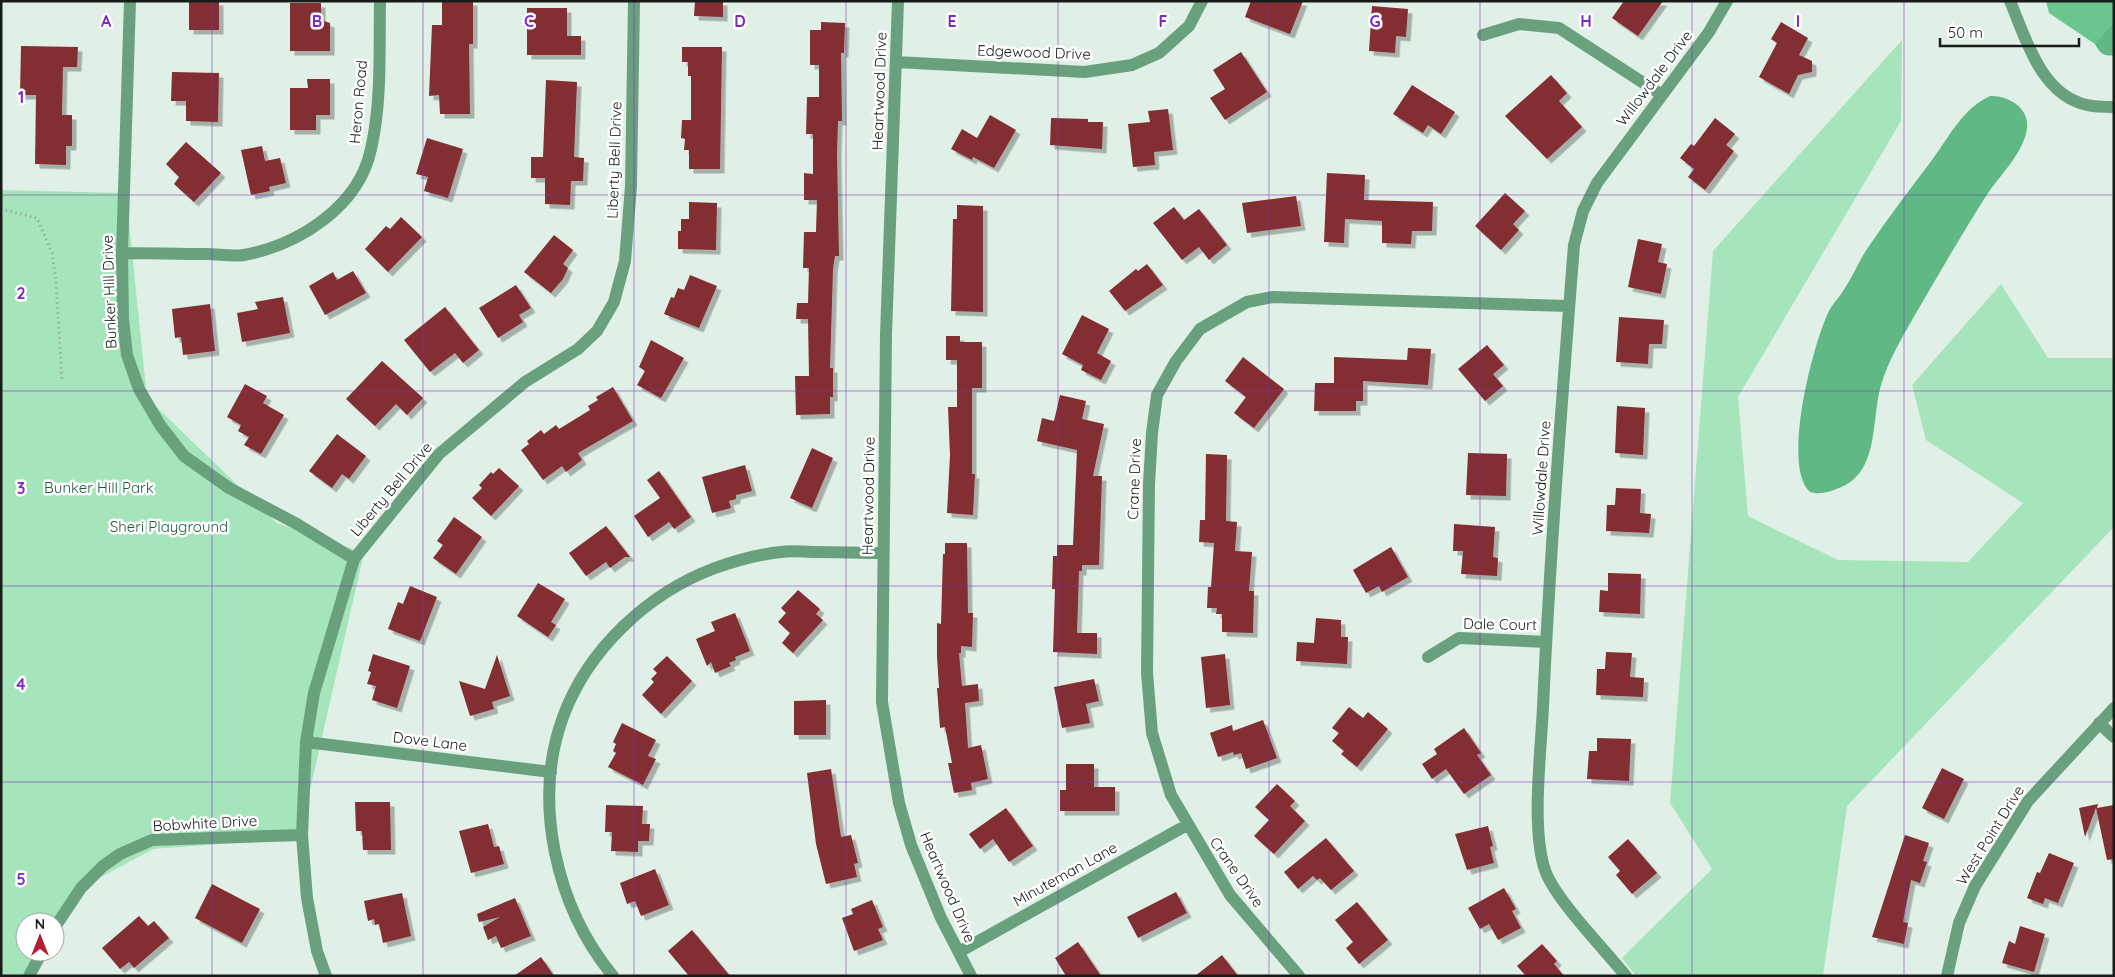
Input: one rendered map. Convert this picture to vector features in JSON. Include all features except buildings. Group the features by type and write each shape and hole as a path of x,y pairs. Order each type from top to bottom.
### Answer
{"street":[{"name":"Bunker Hill Drive","path":"130,1 122,253 123,320 127,355 139,389 160,425 184,456 229,488 297,524 354,559"},
{"name":"Heron Road","path":"122,253 243,255 294,240 315,226 337,207 357,183 371,151 376,118 380,1"},
{"name":"Liberty Bell Drive","path":"326,976 316,951 307,898 302,835 306,742 314,693 354,559 439,454 525,382 578,349 597,331 614,302 626,261 631,186 634,1"},
{"name":"Heartwood Drive","path":"898,1 886,335 882,702 899,803 910,845 941,918 971,976"},
{"name":"Edgewood Drive","path":"896,62 1085,72 1132,65 1159,53 1189,26 1202,1"},
{"name":"Willowdale Drive","path":"1626,976 1562,898 1545,871 1540,846 1539,795 1546,642 1574,245 1583,211 1597,183 1709,32 1727,1"},
{"path":"2010,1 2042,72 2062,94 2086,105 2114,107"},
{"path":"1483,35 1519,24 1559,28 1662,95"},
{"name":"Crane Drive","path":"1298,976 1230,895 1187,825 1171,795 1152,733 1146,674 1149,484 1152,432 1157,395 1176,361 1200,329 1221,315 1247,302 1273,297 1569,306"},
{"path":"613,976 595,954 577,918 561,876 551,834 551,772 563,717 594,658 652,602 716,568 782,552 883,553"},
{"name":"Dale Court","path":"1428,656 1459,638 1546,642"},
{"name":"West Point Drive","path":"1947,976 1959,923 1975,886 2028,801 2114,708"},
{"path":"2099,723 2114,737"},
{"name":"Dove Lane","path":"306,742 551,772"},
{"name":"Minuteman Lane","path":"958,952 1187,825"},
{"name":"Bobwhite Drive","path":"65,912 81,888 103,866 120,854 152,840 302,835"},
{"path":"29,976 37,962"}],"path":[{"path":"1,209 37,218 52,253 56,280 62,382"}],"green space":[{"path":"1902,40 1901,121 1738,397 1748,516 1838,560 1968,562 2023,503 1926,440 1912,385 2001,284 2048,358 2114,358 2114,527 1847,806 1823,976 1636,976 1622,958 1712,869 1670,803 1713,251"},
{"name":"Bunker Hill Park","path":"1,190 126,193 147,398 277,523 364,553 299,838 153,849 81,888 65,918 65,912 15,912 15,962 42,962 35,976 1,976"}],"shaded area":[{"path":"2046,1 2114,1 2114,51 2095,44 2049,13"},
{"path":"2114,23 2114,55 2104,55 2095,44"},
{"path":"1990,96 2010,100 2025,115 2027,129 2021,147 1976,211 1912,320 1887,368 1878,399 1872,444 1868,458 1861,470 1852,481 1839,488 1825,493 1810,492 1802,478 1798,458 1799,432 1808,377 1828,313 1867,249 1957,124 1980,101"}],"park label":[{"name":"Sheri Playground","path":"169,526"}]}
